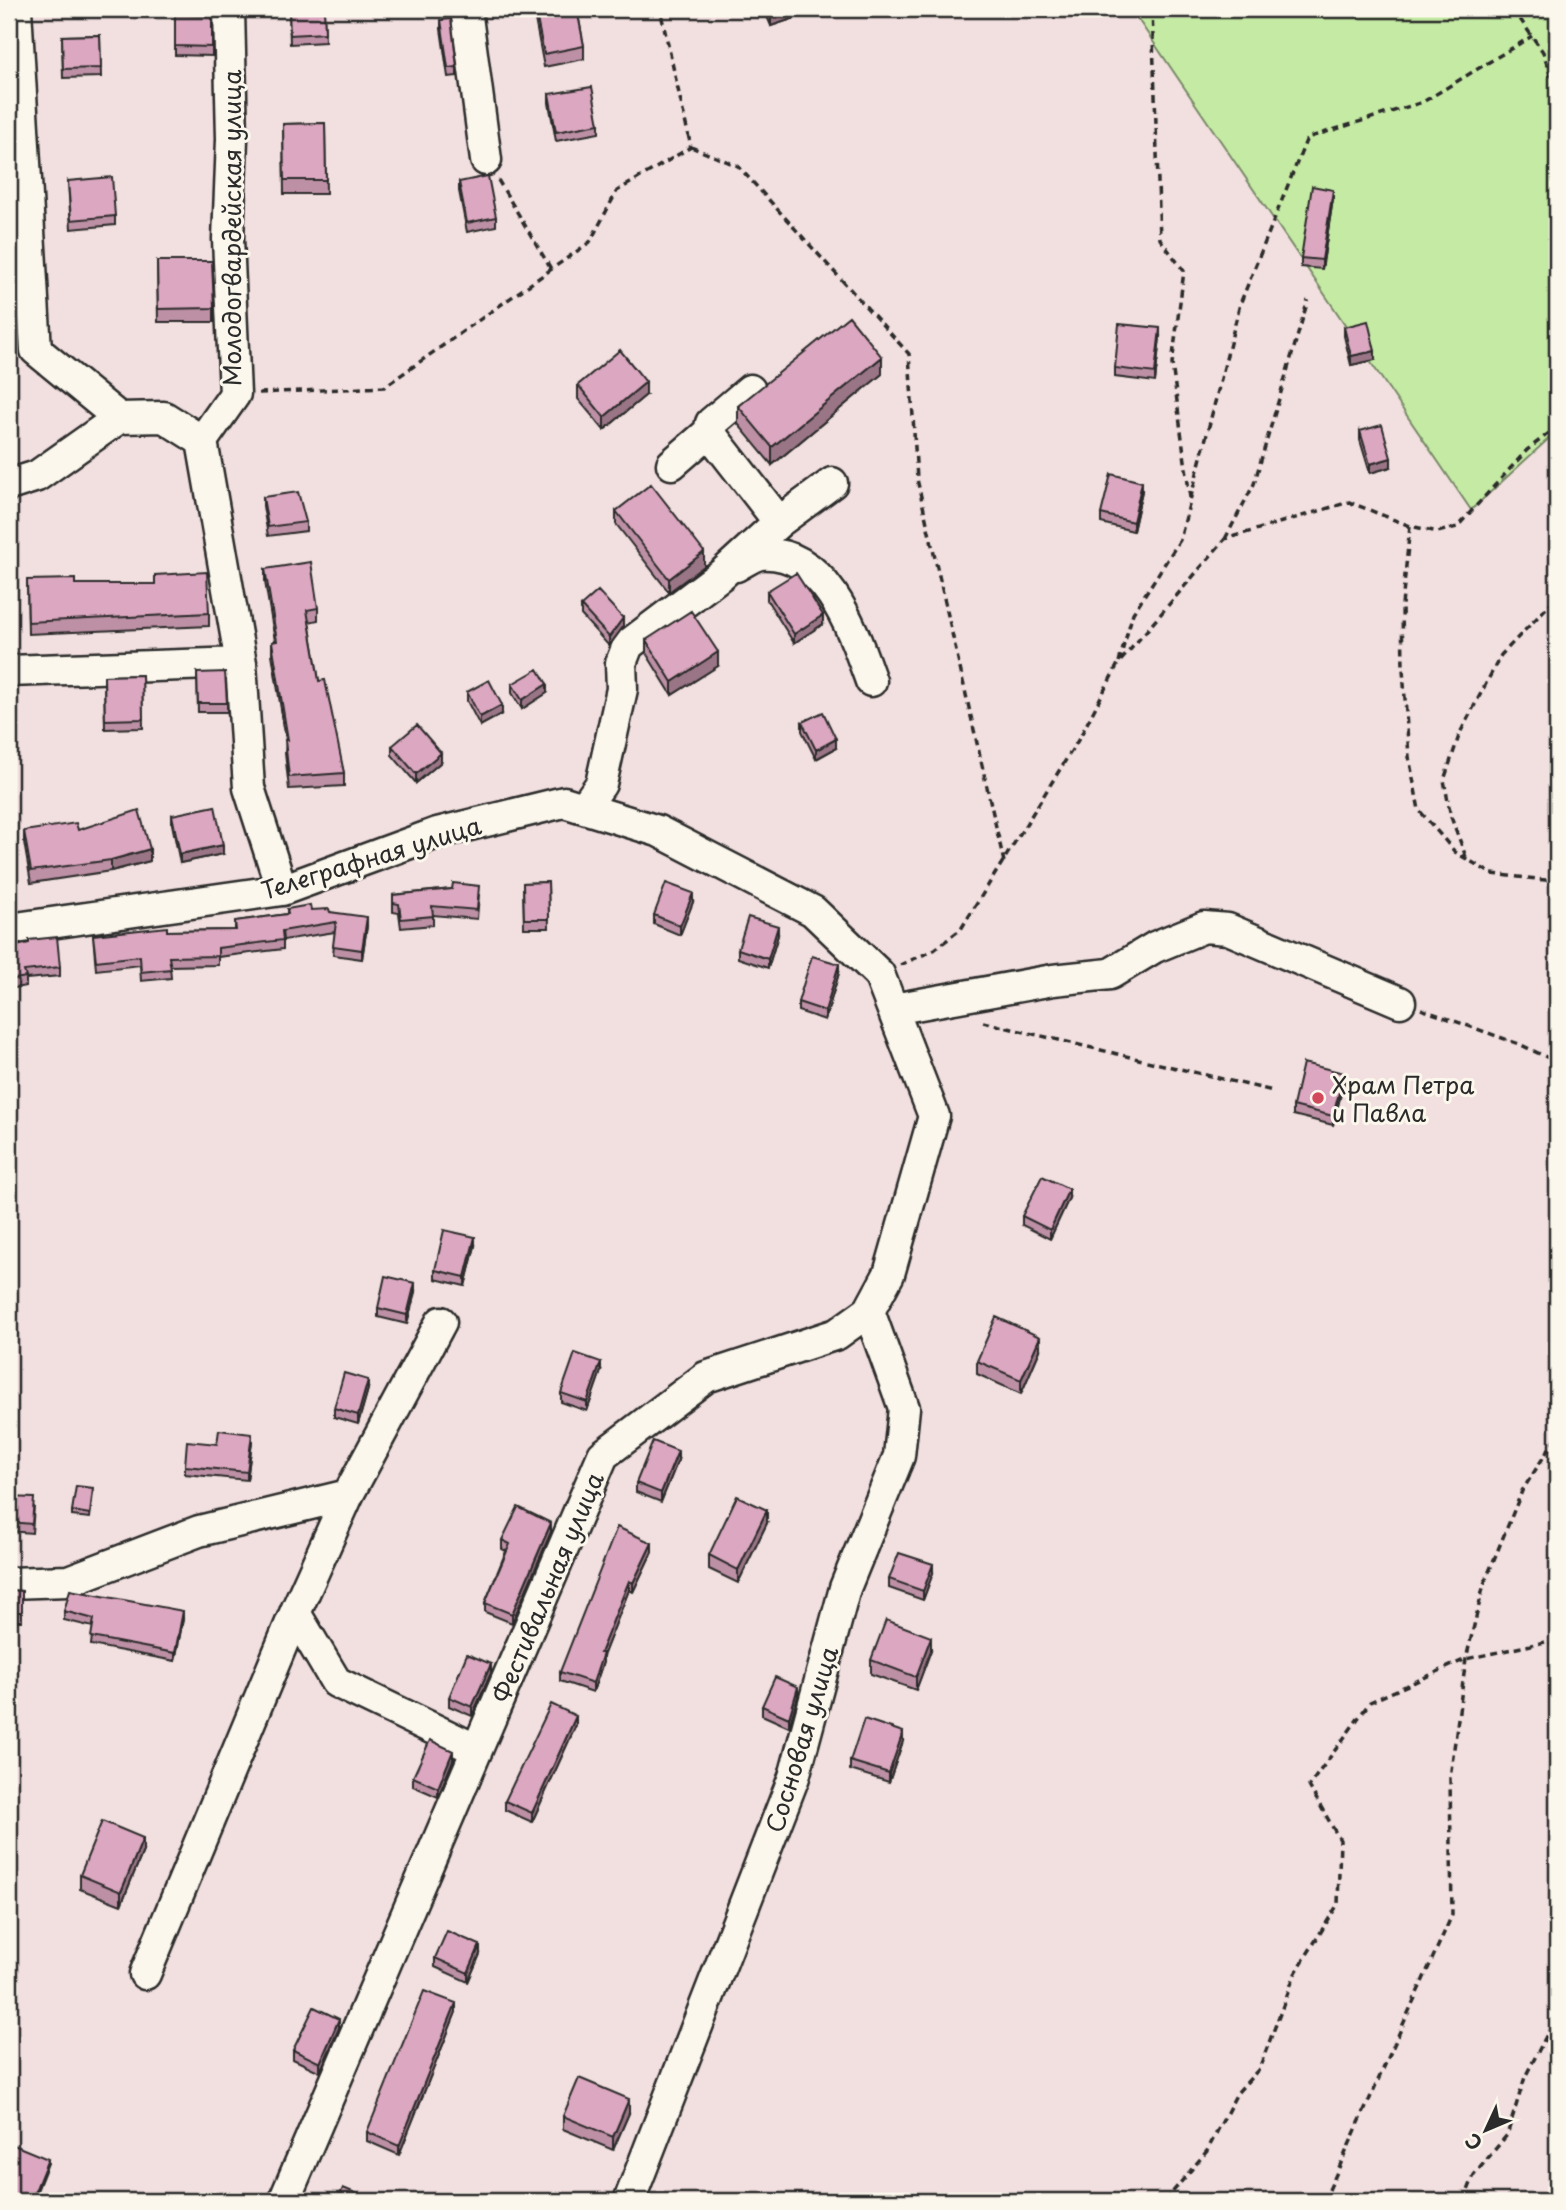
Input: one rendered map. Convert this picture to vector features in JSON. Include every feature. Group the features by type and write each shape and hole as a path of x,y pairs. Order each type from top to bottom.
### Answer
{"street":[{"path":"16,9 36,350 119,418"},
{"name":"Молодогвардейская улица","path":"202,441 235,394 228,239 232,139 229,9"},
{"path":"466,9 486,160"},
{"path":"672,464 709,432 711,423 750,390"},
{"path":"9,485 37,477 119,418 164,417 202,441 240,663 249,788 282,890"},
{"path":"709,432 779,522"},
{"path":"722,574 779,522 832,483"},
{"path":"584,808 601,783 622,689 621,663 628,645 641,632 722,574 758,554 790,557 810,567 853,633 871,681"},
{"path":"9,671 240,663"},
{"name":"Телеграфная улица","path":"9,929 282,890 437,832 564,802 658,831 758,883"},
{"name":"Фестивальная улица","path":"284,2201 603,1455 706,1377 837,1334 869,1311 889,1274 934,1116 879,974 813,911 758,883"},
{"path":"893,1009 1053,980 1110,974 1155,947 1204,927 1228,929 1400,1002"},
{"name":"Сосновая улица","path":"629,2201 794,1777 845,1588 899,1456 904,1408 869,1311"},
{"path":"145,1974 295,1613 348,1495 442,1322"},
{"path":"9,1583 68,1581 199,1531 348,1495"},
{"path":"295,1613 336,1682 477,1750"}],"path":[{"path":"660,9 691,147"},
{"path":"1152,9 1160,239 1184,271 1172,364 1191,500"},
{"path":"1513,9 1543,52 1557,96"},
{"path":"879,974 934,950 961,929 1080,737 1118,664 1133,613 1180,540 1240,304 1307,138 1423,102 1531,36"},
{"path":"235,394 384,387 590,242 617,191 691,147"},
{"path":"691,147 738,166 909,354 918,479 1004,862"},
{"path":"486,160 551,269"},
{"path":"1118,664 1225,539 1254,484 1308,300"},
{"path":"1225,539 1349,502 1410,526 1438,533 1457,527 1527,450 1557,426"},
{"path":"1410,526 1402,605 1409,757 1419,810 1455,852 1492,874 1545,880 1557,877"},
{"path":"1466,859 1451,817 1444,780 1460,733 1501,655 1557,597"},
{"path":"1400,1002 1519,1044 1557,1062"},
{"path":"983,1021 1273,1091"},
{"path":"1325,2201 1452,1915 1450,1778 1466,1658 1484,1584 1522,1490 1557,1436"},
{"path":"1165,2201 1207,2151 1237,2092 1259,2069 1295,1974 1339,1904 1340,1840 1309,1786 1370,1702 1466,1658 1545,1642 1557,1647"},
{"path":"1464,2201 1474,2175 1507,2135 1525,2077 1557,2015"}],"green space":[{"path":"1131,9 1557,9 1557,431 1471,510"}],"building":[{"path":"289,9 324,9 325,33 290,35"},
{"path":"535,9 577,9 584,46 544,54"},
{"path":"767,9 795,9 771,17"},
{"path":"175,15 212,16 212,47 175,46"},
{"path":"451,19 457,67 448,68 441,20"},
{"path":"100,35 101,68 63,69 62,36"},
{"path":"592,87 599,124 556,132 549,94"},
{"path":"325,123 326,180 284,180 283,124"},
{"path":"488,176 496,217 467,223 459,182"},
{"path":"112,177 115,216 71,220 68,181"},
{"path":"1312,186 1333,190 1322,260 1301,258"},
{"path":"157,261 212,261 214,308 158,309"},
{"path":"9,263 14,263 17,309 9,310"},
{"path":"849,316 882,357 772,447 738,406"},
{"path":"1368,321 1375,351 1351,356 1344,327"},
{"path":"1119,324 1160,328 1155,373 1115,368"},
{"path":"620,350 646,382 604,417 578,385"},
{"path":"1382,425 1391,458 1370,464 1360,431"},
{"path":"1111,474 1142,482 1133,522 1101,514"},
{"path":"651,484 704,552 669,579 616,511"},
{"path":"298,492 306,522 268,527 263,497"},
{"path":"311,562 318,608 307,610 319,681 325,680 344,773 289,777 285,740 288,740 272,642 277,641 265,569"},
{"path":"207,572 209,613 28,622 27,580 75,579 75,584 155,584 155,575"},
{"path":"796,573 823,615 794,634 767,591"},
{"path":"598,591 623,618 609,637 581,606"},
{"path":"691,611 718,652 672,682 646,640"},
{"path":"538,669 547,684 522,700 512,684"},
{"path":"225,672 227,703 198,703 197,673"},
{"path":"142,675 143,719 105,720 104,676"},
{"path":"489,680 502,705 480,717 467,692"},
{"path":"823,712 836,739 816,750 802,722"},
{"path":"417,725 441,753 416,774 392,746"},
{"path":"215,806 223,845 180,854 172,815"},
{"path":"139,810 150,849 111,860 31,871 24,831 76,823 78,830"},
{"path":"9,820 14,849 9,850"},
{"path":"548,882 549,919 524,919 523,883"},
{"path":"453,883 479,886 477,910 432,906 433,916 401,919 399,904 393,903 393,895 452,889"},
{"path":"666,883 693,893 680,926 654,915"},
{"path":"310,905 311,910 329,909 330,912 367,917 362,950 333,946 336,922 282,931 283,940 218,948 218,956 169,957 171,969 141,972 140,956 96,961 93,935 167,927 167,931 236,930 235,921 288,914 287,909"},
{"path":"748,917 778,926 768,959 738,949"},
{"path":"57,937 60,967 24,971 26,977 9,980 9,948 29,943 29,940"},
{"path":"812,956 839,964 825,1011 798,1002"},
{"name":"Храм Петра и Павла","path":"1303,1063 1344,1073 1333,1116 1293,1106"},
{"path":"1042,1176 1069,1189 1050,1230 1022,1216"},
{"path":"444,1230 475,1237 465,1277 435,1270"},
{"path":"385,1276 415,1283 407,1315 378,1308"},
{"path":"996,1317 1040,1337 1021,1380 977,1361"},
{"path":"575,1353 601,1362 587,1402 561,1393"},
{"path":"344,1373 368,1380 358,1415 334,1408"},
{"path":"219,1430 252,1434 247,1472 185,1466 187,1441 217,1444"},
{"path":"653,1441 678,1451 661,1493 636,1483"},
{"path":"76,1486 93,1488 90,1514 72,1511"},
{"path":"737,1496 767,1510 738,1570 709,1555"},
{"path":"9,1497 34,1498 32,1524 9,1522"},
{"path":"518,1507 551,1523 512,1614 485,1603 510,1544 502,1540"},
{"path":"617,1527 652,1543 633,1583 629,1581 600,1653 603,1653 593,1683 560,1672"},
{"path":"899,1553 933,1564 923,1591 889,1579"},
{"path":"9,1590 22,1591 22,1612 9,1612"},
{"path":"70,1590 183,1611 175,1653 91,1637 94,1619 64,1611"},
{"path":"886,1620 931,1637 916,1677 871,1660"},
{"path":"467,1654 491,1664 472,1707 449,1697"},
{"path":"775,1677 798,1687 789,1718 762,1706"},
{"path":"551,1704 576,1716 532,1813 505,1801"},
{"path":"864,1719 903,1732 889,1773 850,1761"},
{"path":"430,1740 453,1751 438,1788 413,1777"},
{"path":"102,1821 143,1838 121,1892 80,1875"},
{"path":"447,1931 480,1945 468,1973 435,1958"},
{"path":"424,1991 456,2003 399,2146 367,2132"},
{"path":"314,2007 339,2019 320,2063 293,2050"},
{"path":"579,2078 629,2099 613,2137 563,2116"},
{"path":"9,2143 48,2159 31,2201 9,2201 12,2180"},
{"path":"343,2188 375,2201 337,2201"}],"place":[{"name":"Храм Петра и Павла","path":"1318,1098"}]}
